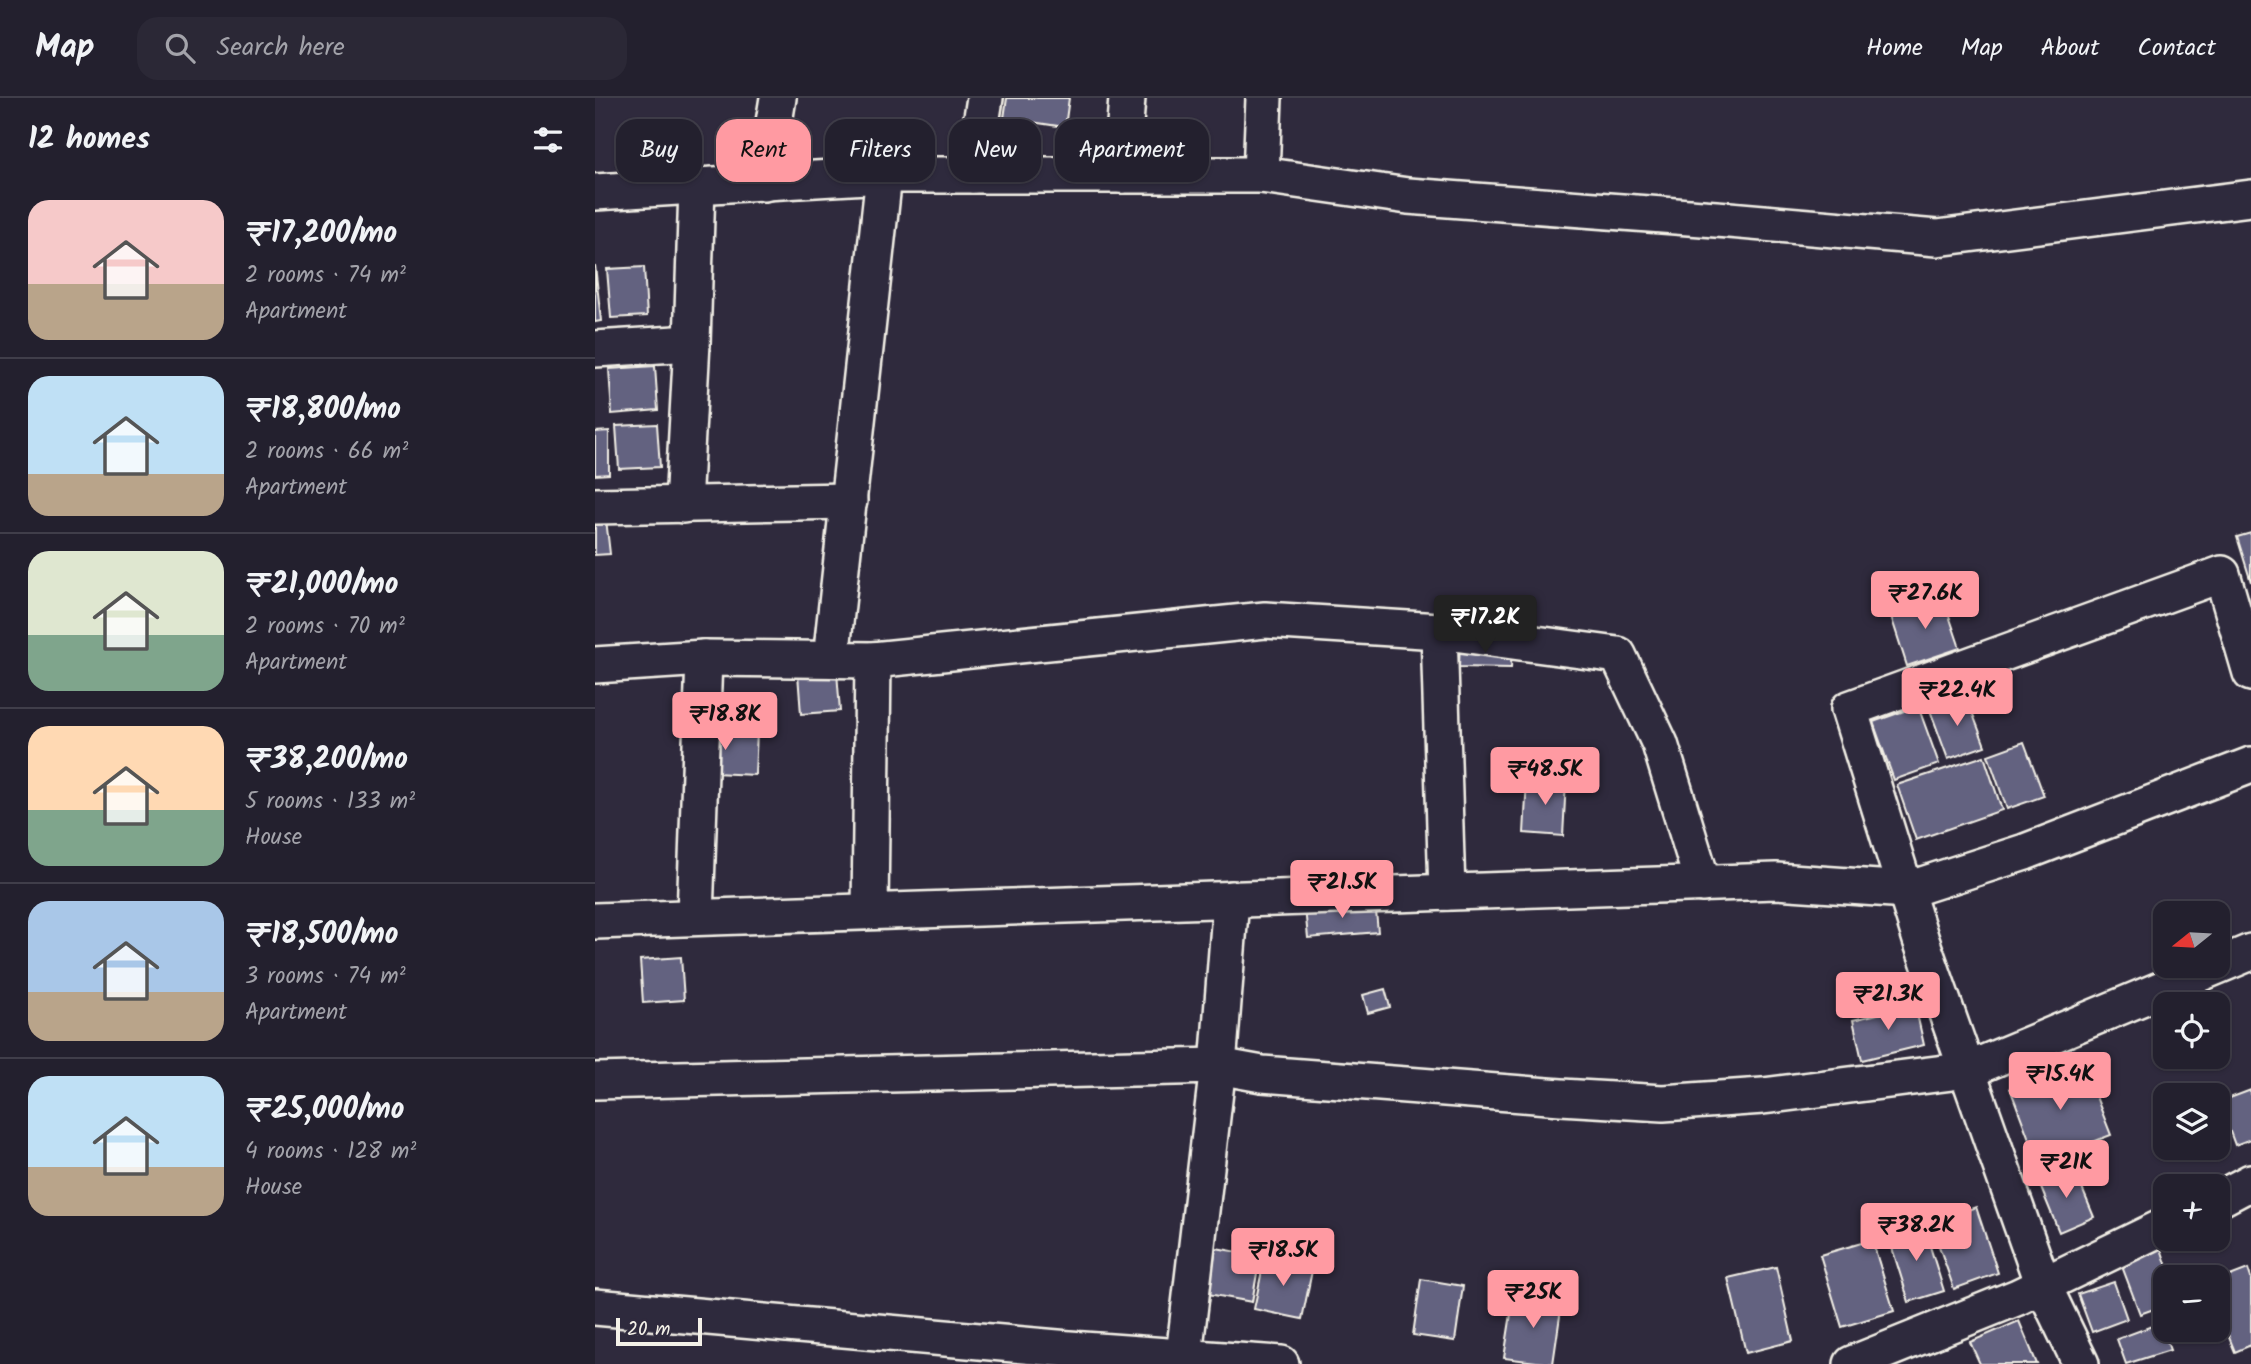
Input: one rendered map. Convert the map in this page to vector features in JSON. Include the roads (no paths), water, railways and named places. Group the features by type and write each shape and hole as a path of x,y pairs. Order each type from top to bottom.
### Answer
{"street":[{"path":"764,183 778,98"},
{"path":"981,119 985,98"},
{"path":"1125,119 1127,98"},
{"path":"1261,175 1264,98"},
{"path":"1209,175 1261,175 1408,196 1937,238 2251,198"},
{"path":"595,192 825,179"},
{"path":"831,660 883,182"},
{"path":"683,505 697,187"},
{"path":"595,349 692,343"},
{"path":"595,506 849,501"},
{"path":"2081,1364 2043,1285 1921,940 1849,709 2221,574 2251,673"},
{"path":"595,665 704,658 873,660 1265,621 1439,631 1618,655 1660,744 1703,884"},
{"path":"1439,631 1447,892"},
{"path":"695,917 704,658"},
{"path":"870,911 873,660"},
{"path":"595,921 1776,881 1907,890 2025,852 2251,765"},
{"path":"1183,1360 1217,1066 1231,899"},
{"path":"595,1081 1217,1066 1262,1074 1663,1103 1763,1096 1968,1070 2251,952"},
{"path":"2230,1193 2251,1182"},
{"path":"1852,1364 2043,1285 2153,1232"},
{"path":"595,1307 1183,1360 1281,1364"}]}
